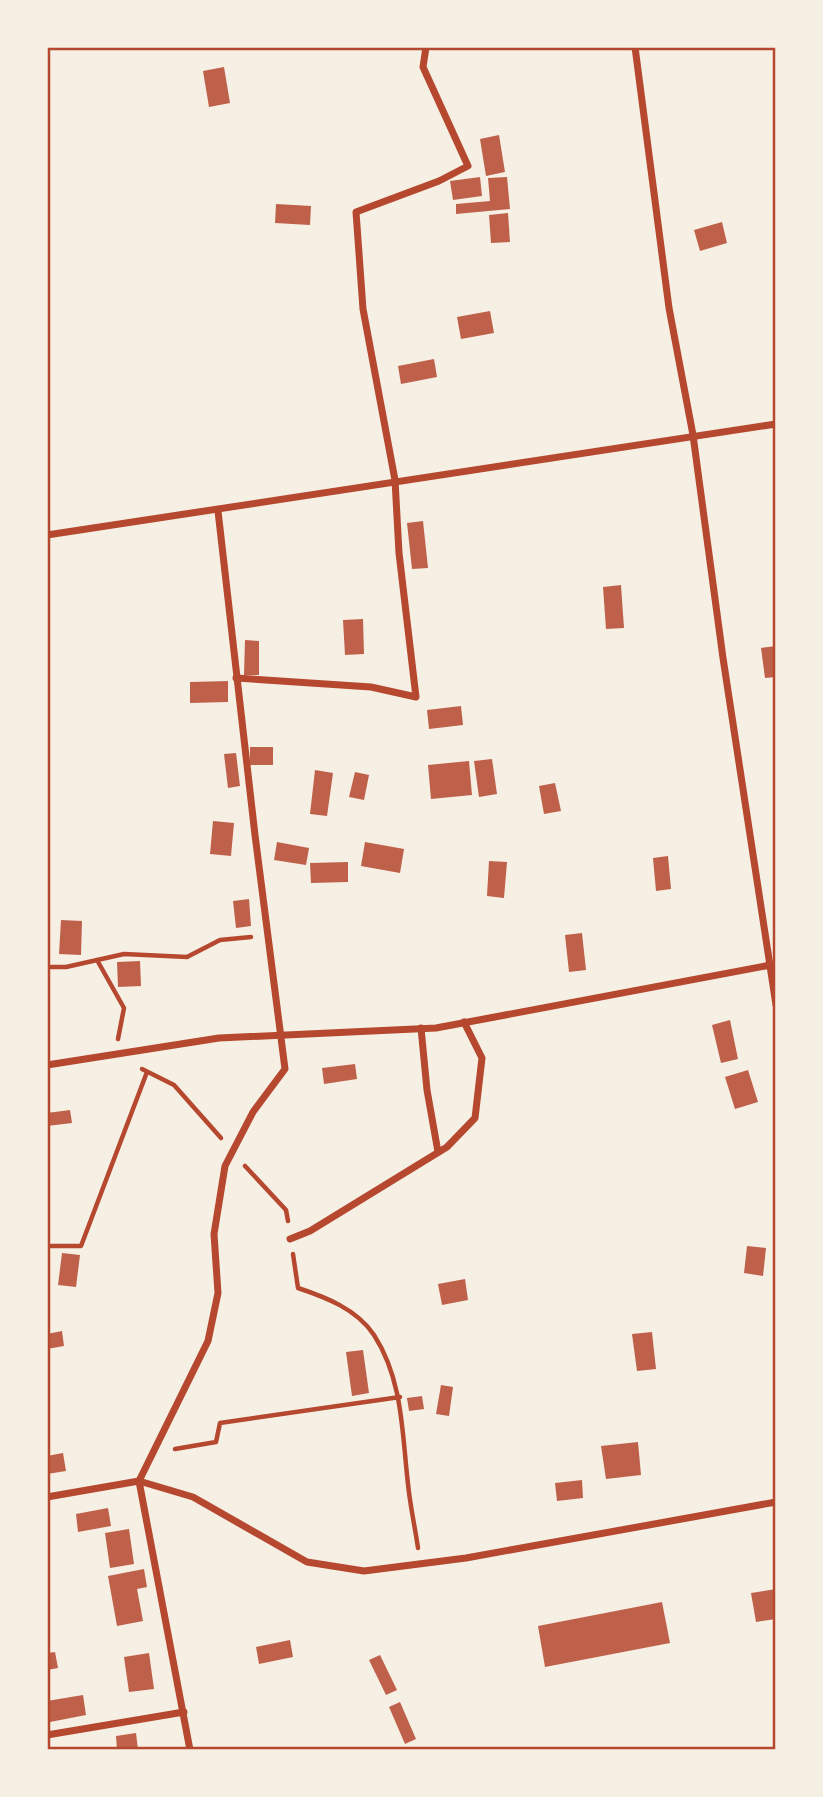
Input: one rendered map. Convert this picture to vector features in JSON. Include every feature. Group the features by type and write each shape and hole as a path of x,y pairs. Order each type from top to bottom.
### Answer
{"street":[{"path":"236,678 372,687 416,697 399,553 395,480 363,309 356,212 439,181 468,166 424,67 426,47"},
{"path":"635,47 670,308 693,435 723,658 773,964 776,1005"},
{"path":"47,534 218,511 395,480 776,424"},
{"path":"190,1750 139,1481 208,1340 218,1293 214,1234 225,1166 253,1112 285,1069 218,511"},
{"path":"47,1065 219,1038 421,1028 773,964"},
{"path":"290,1239 310,1231 438,1152 475,1118 482,1058 464,1022"},
{"path":"421,1028 427,1090 438,1152"},
{"path":"47,1497 139,1481 193,1497 307,1562 364,1571 467,1558 776,1502"},
{"path":"47,1735 184,1712"}],"path":[{"path":"47,967 66,967 124,954 187,957 220,940 267,935"},
{"path":"47,1246 81,1247 147,1072"},
{"path":"153,1453 216,1442 220,1423 400,1397"}],"building":[{"path":"224,67 230,103 209,107 203,71"},
{"path":"499,135 505,172 486,176 480,139"},
{"path":"480,177 482,196 453,200 450,181"},
{"path":"507,177 510,209 456,214 456,204 490,201 488,178"},
{"path":"276,204 311,206 310,225 275,223"},
{"path":"508,213 510,242 491,243 489,215"},
{"path":"722,222 727,243 700,251 694,230"},
{"path":"490,311 494,333 461,339 457,317"},
{"path":"434,359 437,377 401,384 398,366"},
{"path":"423,521 428,568 412,569 407,523"},
{"path":"621,585 624,628 606,629 603,587"},
{"path":"363,619 364,654 345,655 343,620"},
{"path":"245,640 259,641 259,675 244,675"},
{"path":"776,646 776,677 765,678 761,648"},
{"path":"228,681 228,702 190,703 190,682"},
{"path":"461,706 463,725 429,729 427,710"},
{"path":"250,747 273,747 273,765 250,765"},
{"path":"236,753 240,786 228,788 224,754"},
{"path":"492,759 497,794 479,797 474,761"},
{"path":"469,761 472,795 431,799 428,765"},
{"path":"315,770 333,773 327,816 310,814"},
{"path":"355,772 369,775 364,800 349,797"},
{"path":"555,783 561,811 544,814 539,786"},
{"path":"213,821 234,823 231,856 210,854"},
{"path":"277,842 309,848 306,865 274,860"},
{"path":"365,842 404,849 400,873 361,866"},
{"path":"668,856 671,889 656,891 653,858"},
{"path":"489,861 507,862 504,898 487,896"},
{"path":"348,862 348,882 311,883 310,863"},
{"path":"249,899 251,926 236,928 233,901"},
{"path":"61,920 82,921 81,955 59,954"},
{"path":"582,933 586,970 569,972 565,935"},
{"path":"140,961 141,986 118,987 117,962"},
{"path":"730,1020 738,1059 721,1063 712,1025"},
{"path":"355,1064 357,1079 324,1084 322,1068"},
{"path":"748,1070 758,1102 735,1109 725,1077"},
{"path":"70,1110 72,1123 47,1126 47,1113"},
{"path":"747,1246 766,1248 763,1276 744,1273"},
{"path":"62,1253 80,1255 76,1287 58,1285"},
{"path":"465,1279 468,1300 442,1305 438,1284"},
{"path":"62,1331 64,1346 47,1349 47,1334"},
{"path":"652,1332 656,1369 637,1371 632,1334"},
{"path":"363,1350 369,1393 352,1396 346,1352"},
{"path":"441,1385 453,1387 449,1416 436,1414"},
{"path":"422,1396 424,1409 409,1411 407,1398"},
{"path":"638,1442 641,1475 606,1479 601,1446"},
{"path":"63,1453 66,1471 47,1474 47,1456"},
{"path":"582,1480 583,1498 557,1501 555,1483"},
{"path":"108,1508 111,1526 78,1532 76,1514"},
{"path":"129,1529 134,1564 110,1568 105,1533"},
{"path":"144,1569 147,1587 137,1589 143,1621 117,1626 108,1576"},
{"path":"776,1589 776,1619 756,1622 751,1593"},
{"path":"662,1602 670,1643 545,1667 538,1626"},
{"path":"290,1640 293,1657 259,1664 256,1647"},
{"path":"55,1652 58,1668 47,1670 47,1653"},
{"path":"149,1653 154,1689 129,1692 124,1657"},
{"path":"380,1655 397,1690 386,1695 369,1660"},
{"path":"83,1695 86,1715 50,1722 47,1701"},
{"path":"400,1702 416,1739 405,1744 389,1707"},
{"path":"136,1733 138,1750 117,1750 116,1736"}]}
